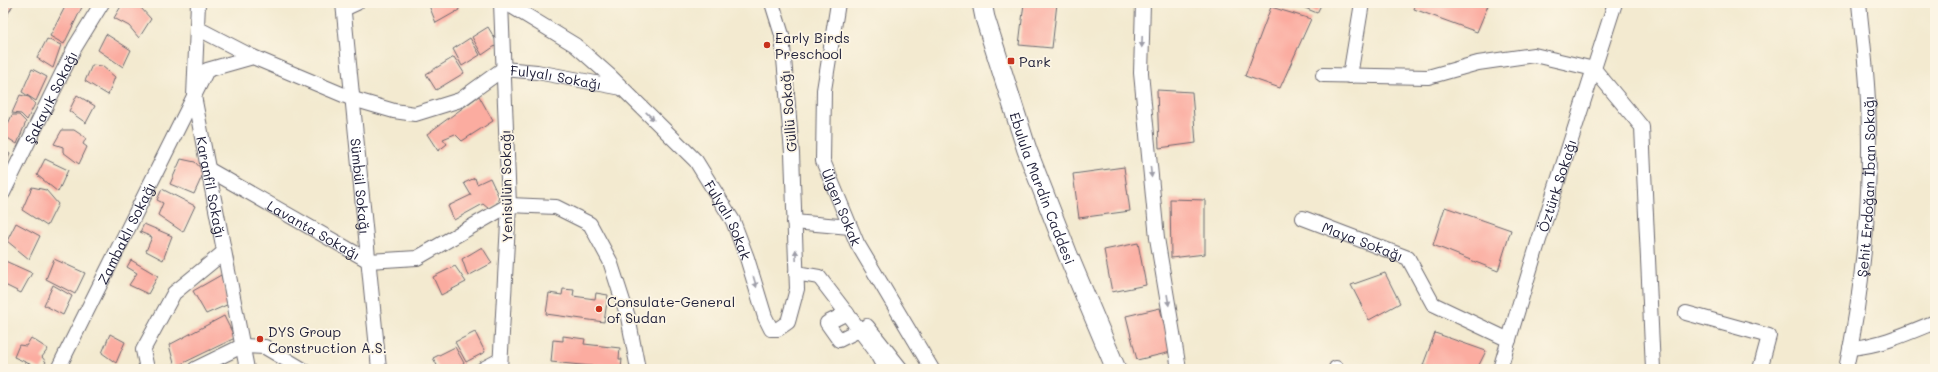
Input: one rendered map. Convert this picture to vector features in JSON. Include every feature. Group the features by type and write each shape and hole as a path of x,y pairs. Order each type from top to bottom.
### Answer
{"street":[{"name":"Şakayık Sokağı","path":"3,193 75,47 102,3"},
{"name":"Karanfil Sokağı","path":"198,3 194,96 247,369"},
{"path":"344,6 357,3"},
{"name":"Yenisülün Sokağı","path":"500,3 509,205 500,365"},
{"name":"Fulyalı Sokağı","path":"506,3 575,45 622,88"},
{"name":"Güllü Sokağı","path":"772,3 782,35 792,153 797,289"},
{"name":"Ülgen Sokak","path":"838,3 824,90 823,161 857,243 932,369"},
{"name":"Ebulula Mardin Caddesi","path":"982,3 985,18 1027,150 1068,255 1116,369"},
{"path":"1143,3 1142,74 1155,215 1179,369"},
{"path":"1350,76 1362,3"},
{"name":"Öztürk Sokağı","path":"1500,369 1538,243 1615,3"},
{"name":"Şehit Erdoğan İban Sokağı","path":"1846,369 1860,279 1869,160 1868,102 1859,3"},
{"name":"Sümbül Sokağı","path":"344,6 379,369"},
{"name":"Fulyalı Sokağı","path":"197,28 253,57 353,99 394,111 415,114 460,100 503,69 537,72 622,88"},
{"path":"1323,75 1428,77 1478,63 1534,55 1594,68 1642,127 1653,369"},
{"path":"194,96 207,70 253,57"},
{"name":"Fulyalı Sokak","path":"622,88 696,161 733,221 771,329 778,329 788,322 797,289"},
{"name":"Zambaklı Sokağı","path":"58,369 194,96"},
{"name":"Lavanta Sokağı","path":"208,169 369,261 417,258 509,205"},
{"path":"509,205 556,207 590,224 612,268 628,317 638,369"},
{"name":"Maya Sokağı","path":"1303,218 1408,258 1433,304 1509,340"},
{"path":"794,222 850,227"},
{"path":"147,369 143,350 174,292 224,252"},
{"path":"796,273 819,277 874,349 885,369"},
{"path":"1686,312 1769,336 1760,369"},
{"path":"847,313 827,323 839,340 867,326 901,369"},
{"path":"1850,348 1862,347 1882,342 1935,322"},
{"path":"195,369 242,346 265,347 302,369"},
{"path":"483,369 500,365"}],"building":[{"path":"3,3 14,3 5,19 3,18"},
{"path":"67,3 84,3 64,44 50,36"},
{"path":"123,3 130,3 141,8 151,19 139,38 129,26 114,18"},
{"path":"428,3 457,3 459,10 436,23"},
{"path":"1024,3 1057,3 1052,48 1019,45"},
{"path":"1293,3 1322,3 1317,13"},
{"path":"1416,3 1489,3 1477,32 1414,9"},
{"path":"1271,7 1311,19 1280,88 1245,76"},
{"path":"488,27 498,44 482,55 472,37"},
{"path":"106,34 131,50 123,67 98,50"},
{"path":"470,38 480,55 462,66 453,49"},
{"path":"47,39 61,45 53,68 37,58"},
{"path":"454,57 464,73 436,90 426,74"},
{"path":"92,65 102,66 115,77 108,95 85,81"},
{"path":"32,69 47,77 36,101 22,92"},
{"path":"1157,90 1192,92 1196,143 1159,148"},
{"path":"20,95 29,97 35,104 27,120 21,114 12,113"},
{"path":"77,95 95,106 86,123 69,111"},
{"path":"479,96 493,121 462,141 455,134 443,139 447,144 438,151 427,134"},
{"path":"12,115 19,115 26,122 17,144 3,135"},
{"path":"62,130 74,130 86,138 83,144 87,147 79,164 63,152 63,147 54,144"},
{"path":"3,149 10,154 3,171"},
{"path":"45,159 68,170 58,192 37,175"},
{"path":"181,159 195,162 204,172 194,194 170,184"},
{"path":"1124,167 1130,211 1079,218 1073,174"},
{"path":"475,178 477,184 490,178 499,197 496,206 489,209 483,204 454,220 448,206 471,195 464,183"},
{"path":"32,187 46,190 58,204 47,226 22,210"},
{"path":"162,189 195,206 183,232 158,215 163,203 157,200"},
{"path":"1170,199 1205,200 1205,254 1171,258"},
{"path":"1445,207 1511,230 1498,271 1433,245"},
{"path":"16,223 40,236 29,259 7,241"},
{"path":"144,224 172,236 163,260 146,251 152,237 140,232"},
{"path":"1138,243 1146,285 1112,292 1104,250"},
{"path":"482,247 492,263 468,276 462,259"},
{"path":"54,259 85,273 75,294 46,279"},
{"path":"3,260 32,273 21,293 3,284"},
{"path":"131,260 158,276 148,294 129,285 137,273 127,267"},
{"path":"455,266 466,282 441,295 433,277"},
{"path":"1385,273 1400,303 1369,320 1351,285"},
{"path":"221,275 229,304 206,314 193,291"},
{"path":"53,285 72,296 63,315 44,305"},
{"path":"563,289 574,290 573,296 595,299 596,293 608,295 604,322 546,314 549,293 562,295"},
{"path":"1160,308 1171,352 1137,360 1126,316"},
{"path":"224,316 235,338 175,367 169,345"},
{"path":"475,332 485,352 466,362 455,342"},
{"path":"1435,333 1486,351 1477,369 1433,369 1423,365"},
{"path":"110,334 125,342 116,363 102,353"},
{"path":"563,336 585,339 584,344 620,348 619,359 622,359 621,369 551,362 553,340 563,341"},
{"path":"31,338 48,349 42,357 46,362 41,369 14,357 19,345 26,346"},
{"path":"455,347 464,363 455,369 439,369 433,358"}],"place":[{"name":"Early Birds Preschool","path":"767,45"},
{"name":"Park","path":"1011,61"},
{"name":"Consulate-General of Sudan","path":"599,309"},
{"name":"DYS Group Construction A.S.","path":"260,339"}]}
